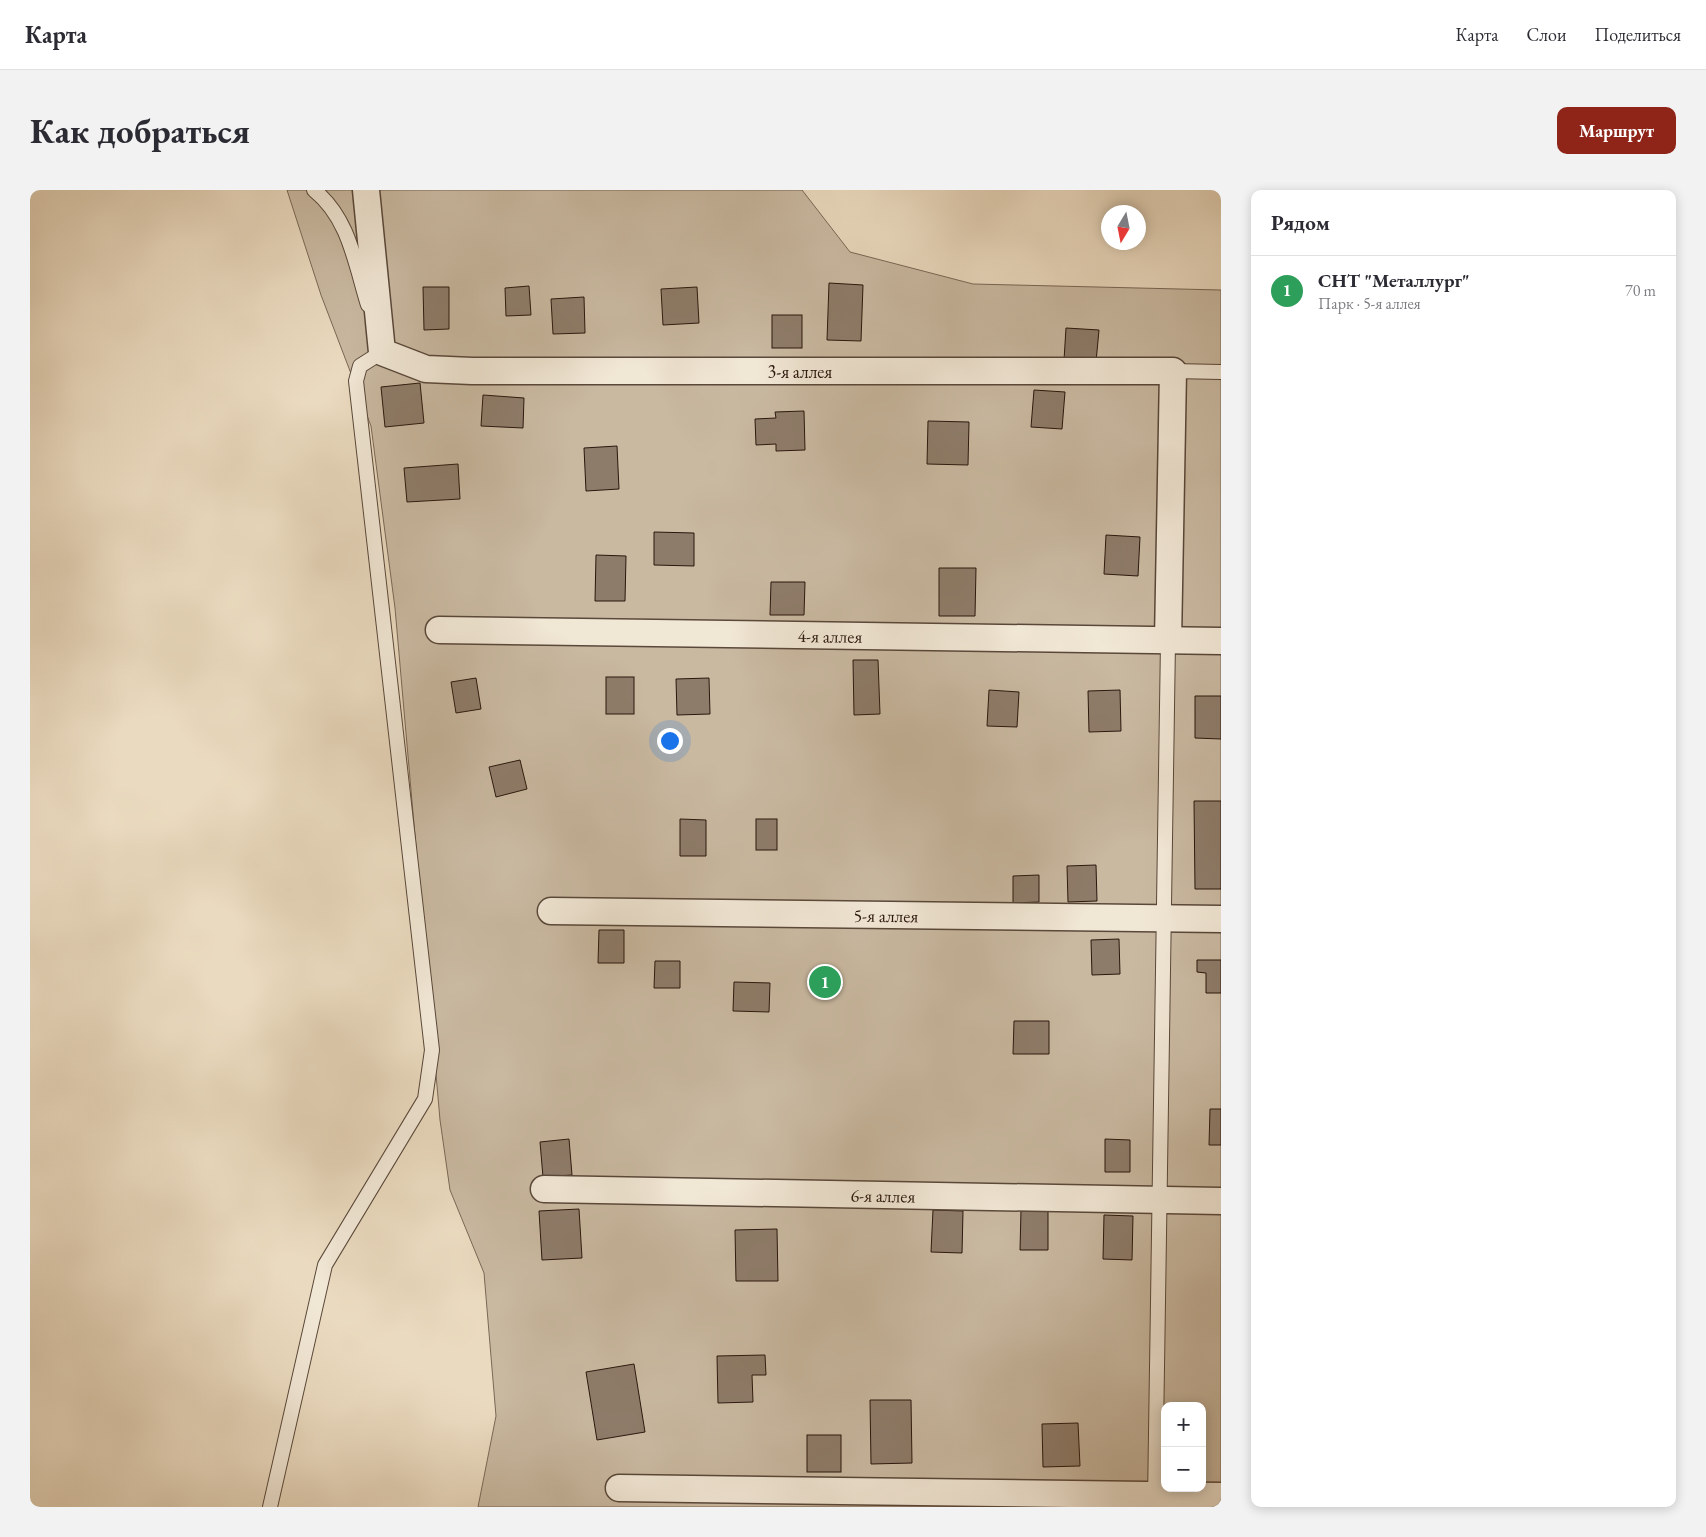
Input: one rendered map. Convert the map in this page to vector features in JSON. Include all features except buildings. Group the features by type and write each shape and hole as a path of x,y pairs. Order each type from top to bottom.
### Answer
{"street":[{"path":"366,190 382,352"},
{"name":"3-я аллея","path":"382,352 426,369 472,371 1173,371"},
{"path":"1168,641 1173,371"},
{"name":"4-я аллея","path":"439,630 1221,641"},
{"name":"5-я аллея","path":"551,911 1221,919"},
{"name":"6-я аллея","path":"544,1189 1221,1201"},
{"path":"619,1488 1155,1501 1221,1496"}],"lane":[{"path":"270,1507 325,1265 425,1099 432,1050 356,382 360,366 382,352 344,226 333,208 314,190"},
{"name":"3-я аллея","path":"1173,371 1221,372"},
{"path":"1155,1501 1168,641"}],"shaded area":[{"path":"287,190 802,190 850,252 973,284 1221,290 1221,1507 478,1507 496,1416 484,1273 450,1190 440,1120 395,608 371,426 321,295"}],"place":[{"name":"СНТ \"Металлург\"","path":"825,982"}]}
